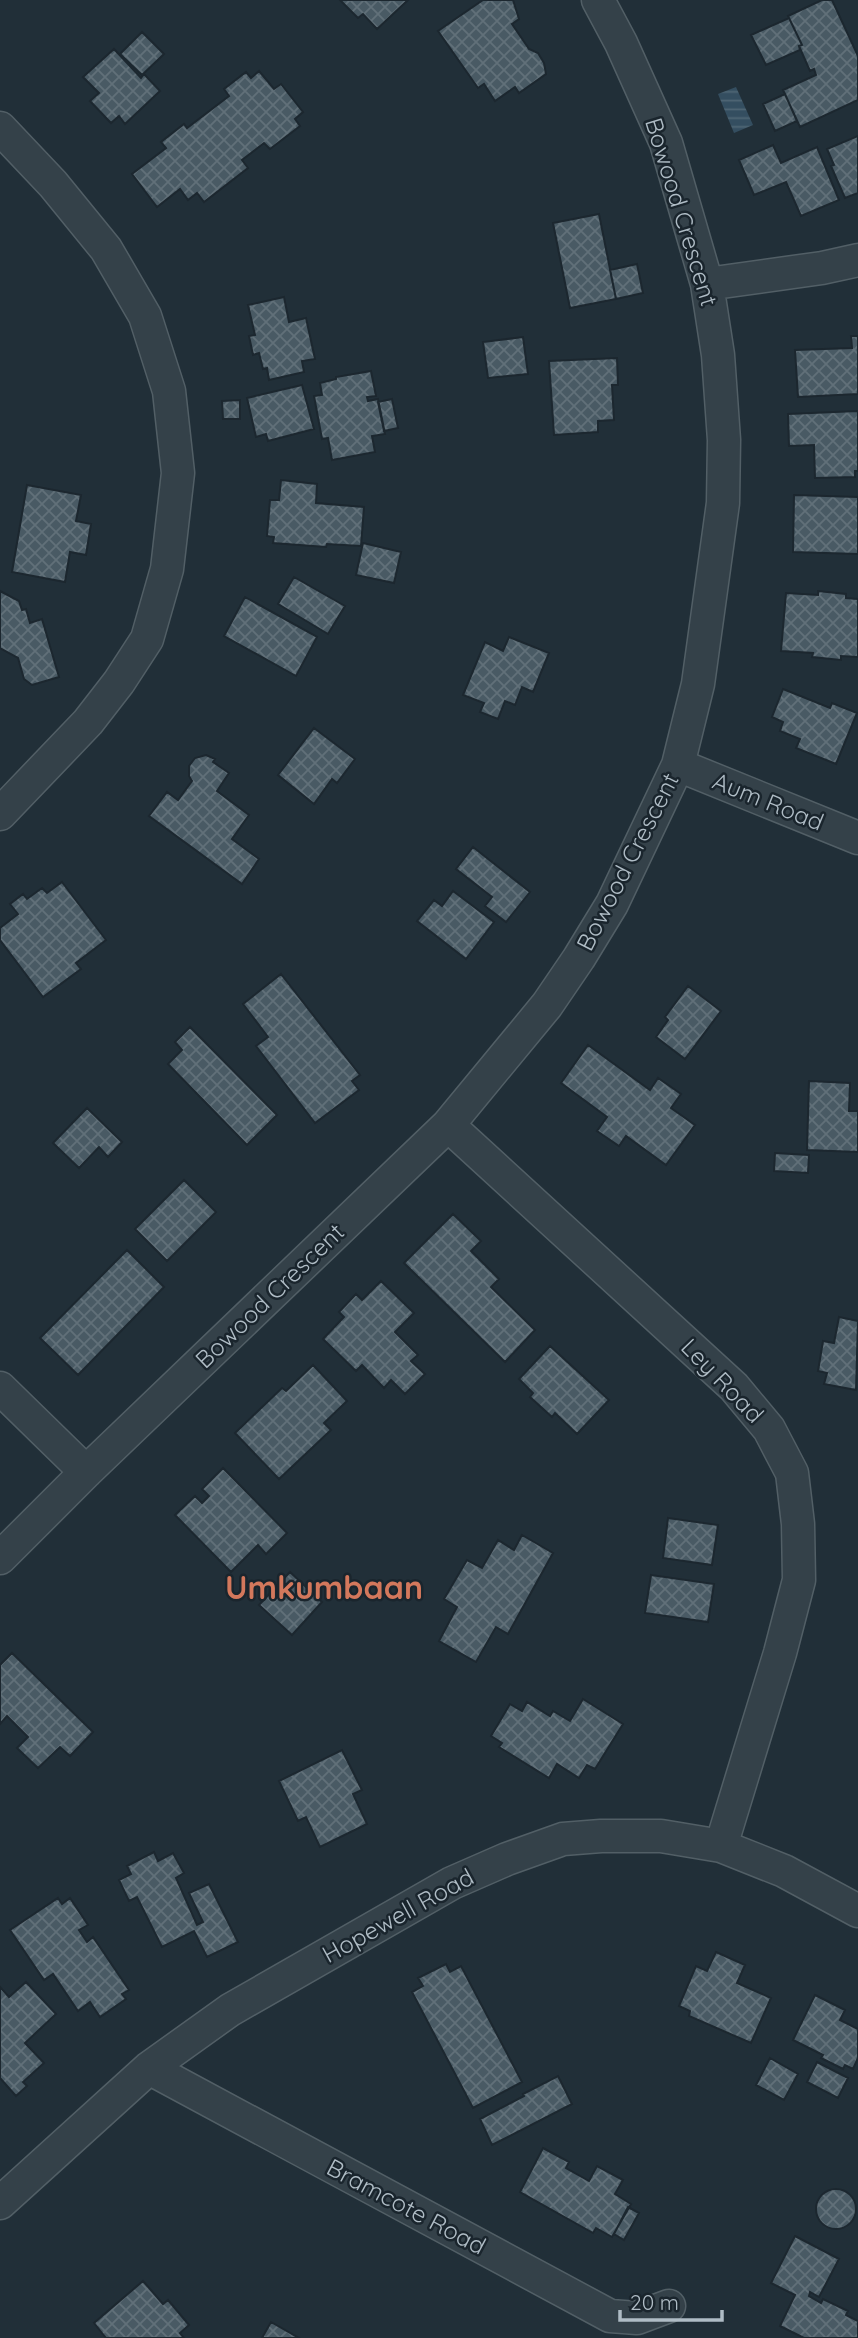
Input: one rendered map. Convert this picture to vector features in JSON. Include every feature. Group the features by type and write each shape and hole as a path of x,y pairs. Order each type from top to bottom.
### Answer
{"street":[{"name":"Bowood Crescent","path":"0,1558 448,1125 547,1004 579,958 612,904 678,765 698,684 723,503 724,440 718,355 707,284 666,143 621,43 598,0"},
{"path":"0,128 53,184 106,249 145,316 169,391 178,473 167,569 147,639 88,722 0,814"},
{"path":"707,284 822,268 858,260"},
{"name":"Aum Road","path":"678,765 858,838"},
{"name":"Ley Road","path":"448,1125 734,1387 769,1429 792,1474 798,1524 799,1580 722,1846"},
{"path":"0,1388 86,1472"},
{"name":"Hopewell Road","path":"0,2203 149,2068 230,2010 452,1883 563,1839 661,1836 722,1846 783,1871 858,1911"},
{"name":"Bramcote Road","path":"149,2068 610,2316 637,2318 669,2306"}],"water":[{"path":"736,87 753,125 734,133 718,94"}],"building":[{"path":"340,0 408,0 377,29 363,14 358,18"},
{"path":"483,0 513,0 519,19 512,24 529,49 538,53 546,74 519,93 515,87 495,101 484,84 478,88 438,31"},
{"path":"822,0 832,0 858,56 858,100 800,127 783,90 816,75 814,69 810,71 799,46 802,45 788,16"},
{"path":"789,18 802,45 799,46 800,50 766,65 751,35"},
{"path":"142,32 164,54 142,75 120,54"},
{"path":"114,49 141,78 144,74 160,91 125,124 119,116 111,123 90,101 99,93 83,77"},
{"path":"259,71 274,89 281,84 303,112 295,119 300,126 270,149 264,143 242,160 248,168 204,202 197,193 188,200 180,189 157,207 132,174 166,148 161,142 184,124 187,128 229,96 224,89 246,72 251,78"},
{"path":"785,94 797,121 775,131 763,104"},
{"path":"858,136 858,193 845,198 831,166 834,165 827,149"},
{"path":"773,145 781,163 817,147 839,200 801,216 786,182 754,195 739,160"},
{"path":"599,214 616,299 570,308 553,223"},
{"path":"637,264 643,293 616,299 610,270"},
{"path":"284,297 289,322 306,318 315,359 302,361 304,372 269,380 267,368 263,369 259,353 253,355 249,336 255,335 248,305"},
{"path":"851,336 858,336 858,394 798,397 795,350 852,348"},
{"path":"523,337 528,374 488,378 483,342"},
{"path":"617,358 618,385 612,385 614,420 598,421 598,432 554,435 549,361"},
{"path":"371,371 376,396 367,397 368,401 378,399 385,434 372,436 375,452 332,460 328,438 322,439 314,396 322,395 320,383 336,377"},
{"path":"302,385 314,429 268,441 266,434 256,437 247,398"},
{"path":"392,399 398,428 384,431 378,402"},
{"path":"240,400 240,419 223,419 222,401"},
{"path":"858,411 858,471 855,471 855,477 815,478 814,445 789,446 788,414"},
{"path":"281,480 317,484 316,503 364,507 361,546 327,544 326,547 273,543 274,537 267,536 270,500 279,500"},
{"path":"27,485 81,495 76,521 91,524 86,555 70,552 65,582 12,572"},
{"path":"794,495 858,497 858,554 793,552"},
{"path":"363,543 401,552 394,583 356,575"},
{"path":"294,577 345,606 328,634 278,604"},
{"path":"0,591 19,601 22,610 26,609 30,623 42,619 59,677 32,685 24,679 18,658 0,648"},
{"path":"818,591 846,594 846,598 858,599 858,657 841,656 841,660 812,657 813,653 781,651 786,593 818,595"},
{"path":"245,597 317,637 296,676 224,636"},
{"path":"509,637 549,653 533,692 522,687 515,705 505,701 498,719 480,712 484,703 463,695 485,642 503,651"},
{"path":"783,689 830,708 832,703 857,713 836,764 796,748 800,739 780,731 783,722 772,717"},
{"path":"314,728 355,759 337,783 332,779 314,804 278,775"},
{"path":"206,755 215,759 213,762 229,773 217,791 249,815 232,839 259,859 242,884 149,816 167,792 178,800 192,781 189,766 195,758"},
{"path":"473,847 530,892 506,922 485,906 492,897 456,869"},
{"path":"62,882 106,940 76,963 81,969 43,997 0,940 0,928 18,914 10,904 23,894 27,899 42,888 47,893"},
{"path":"453,891 494,922 466,959 417,921 434,900 442,906"},
{"path":"281,974 360,1075 352,1081 359,1090 315,1123 256,1046 268,1037 243,1004"},
{"path":"688,986 721,1011 685,1059 656,1037 668,1020 665,1017"},
{"path":"190,1027 277,1115 247,1145 168,1064 182,1050 175,1042"},
{"path":"588,1045 650,1090 658,1078 681,1094 671,1108 695,1125 666,1165 626,1136 619,1146 597,1131 607,1117 561,1083"},
{"path":"809,1081 850,1083 849,1111 858,1111 858,1152 807,1150"},
{"path":"87,1108 122,1142 108,1157 99,1147 79,1168 53,1143"},
{"path":"775,1153 809,1155 808,1173 774,1171"},
{"path":"184,1180 216,1212 167,1261 135,1229"},
{"path":"453,1214 481,1241 471,1251 499,1279 491,1287 535,1330 505,1362 404,1263"},
{"path":"127,1250 164,1287 78,1375 40,1338"},
{"path":"381,1281 414,1313 395,1332 418,1355 411,1361 425,1374 405,1394 391,1380 384,1388 362,1365 356,1371 323,1339 344,1317 339,1312 356,1294 362,1300"},
{"path":"839,1317 858,1321 856,1390 824,1384 827,1373 818,1371 823,1341 834,1343"},
{"path":"550,1346 609,1400 577,1434 555,1413 552,1417 530,1397 533,1393 519,1379"},
{"path":"313,1365 347,1401 324,1423 331,1430 279,1479 235,1433 282,1388 286,1391"},
{"path":"223,1468 287,1533 266,1554 258,1545 231,1572 175,1515 195,1496 202,1503 209,1496 202,1489"},
{"path":"668,1518 718,1525 712,1565 663,1558"},
{"path":"522,1535 553,1553 508,1634 496,1627 476,1662 439,1641 457,1607 444,1599 467,1560 482,1568 498,1540 514,1550"},
{"path":"290,1572 322,1602 292,1635 259,1605"},
{"path":"651,1575 714,1584 708,1622 645,1613"},
{"path":"12,1653 93,1732 70,1756 60,1747 38,1768 17,1748 28,1737 7,1716 0,1724 0,1665"},
{"path":"583,1699 623,1724 595,1769 587,1765 579,1778 557,1764 549,1778 499,1747 502,1743 491,1736 510,1704 522,1711 527,1702 550,1716 553,1711 570,1721"},
{"path":"342,1750 362,1790 353,1794 367,1824 320,1847 306,1817 298,1821 279,1781"},
{"path":"154,1852 158,1861 173,1853 184,1873 176,1878 197,1925 203,1922 189,1893 209,1884 238,1942 207,1957 194,1931 162,1947 137,1897 129,1901 119,1880 131,1874 127,1866"},
{"path":"58,1898 62,1904 70,1898 88,1925 79,1930 87,1942 93,1937 129,1990 122,1994 126,1999 100,2017 90,2002 78,2011 53,1974 44,1980 10,1930"},
{"path":"716,1952 745,1965 737,1983 771,1998 751,2043 689,2016 690,2011 679,2006 696,1966 707,1971"},
{"path":"446,1964 450,1972 461,1966 522,2082 473,2108 412,1992 423,1986 418,1978"},
{"path":"26,1982 56,2014 25,2043 44,2063 23,2082 27,2086 16,2096 0,2078 0,1987 9,1997"},
{"path":"815,1995 845,2010 840,2020 858,2029 858,2058 853,2069 845,2065 843,2069 793,2040"},
{"path":"770,2058 798,2074 784,2100 756,2085"},
{"path":"817,2062 848,2078 838,2098 807,2082"},
{"path":"558,2076 572,2104 492,2145 480,2119"},
{"path":"543,2148 569,2162 566,2168 589,2181 597,2166 623,2180 615,2194 631,2204 612,2237 596,2228 593,2233 520,2192"},
{"path":"836,2189 850,2195 856,2209 850,2223 836,2229 822,2223 816,2209 822,2195"},
{"path":"628,2207 639,2213 624,2240 614,2234"},
{"path":"795,2236 839,2259 819,2297 810,2292 809,2296 821,2303 823,2299 848,2311 846,2315 858,2321 858,2338 804,2338 780,2326 795,2295 771,2283"},
{"path":"143,2281 163,2304 168,2300 189,2325 180,2333 184,2338 106,2338 94,2323"},
{"path":"271,2322 299,2338 262,2338"}],"district":[{"name":"Umkumbaan","path":"324,1588"}]}
